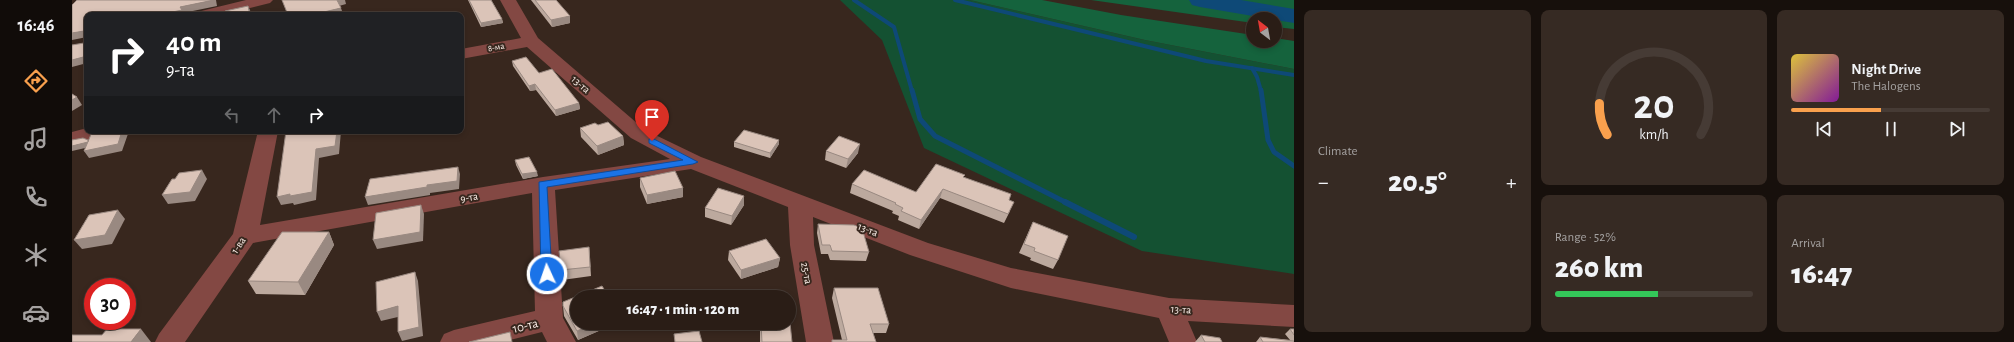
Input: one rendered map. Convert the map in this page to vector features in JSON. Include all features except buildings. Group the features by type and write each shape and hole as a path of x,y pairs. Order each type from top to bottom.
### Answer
{"street":[{"path":"215,12 265,0"},
{"path":"268,0 270,12"},
{"name":"13-та","path":"508,0 531,40 638,134 693,162 919,249 1011,278 1169,309 1294,316"},
{"name":"8-ма","path":"464,53 531,40"},
{"path":"72,138 89,134"},
{"name":"1-ва","path":"169,342 245,236 267,134"},
{"name":"9-та","path":"245,236 543,184 693,162"},
{"path":"543,184 555,330"},
{"name":"25-та","path":"800,204 802,245 820,342"},
{"path":"1169,309 1183,342"},
{"name":"10-та","path":"454,342 555,330"}],"green space":[{"path":"840,0 970,0 1145,40 1294,69 1294,274 1142,251 924,148 882,40"},
{"path":"970,0 1042,0 1121,15 1246,34 1246,48 1282,48 1282,39 1294,41 1294,69 1145,40"},
{"path":"1091,0 1294,0 1294,29 1282,28 1282,12 1246,12 1246,22"}],"waterway":[{"path":"854,0 894,27 912,91"},
{"path":"955,0 1206,61 1252,68"},
{"path":"1200,0 1294,16"},
{"path":"1252,68 1294,75"},
{"path":"1252,68 1257,77 1261,91"},
{"path":"912,90 920,119 935,136 1067,203"},
{"path":"1261,90 1268,140 1274,152 1294,166"},
{"path":"1065,202 1134,237"}],"route":[{"path":"547,274 543,184 693,162 652,141"}]}
